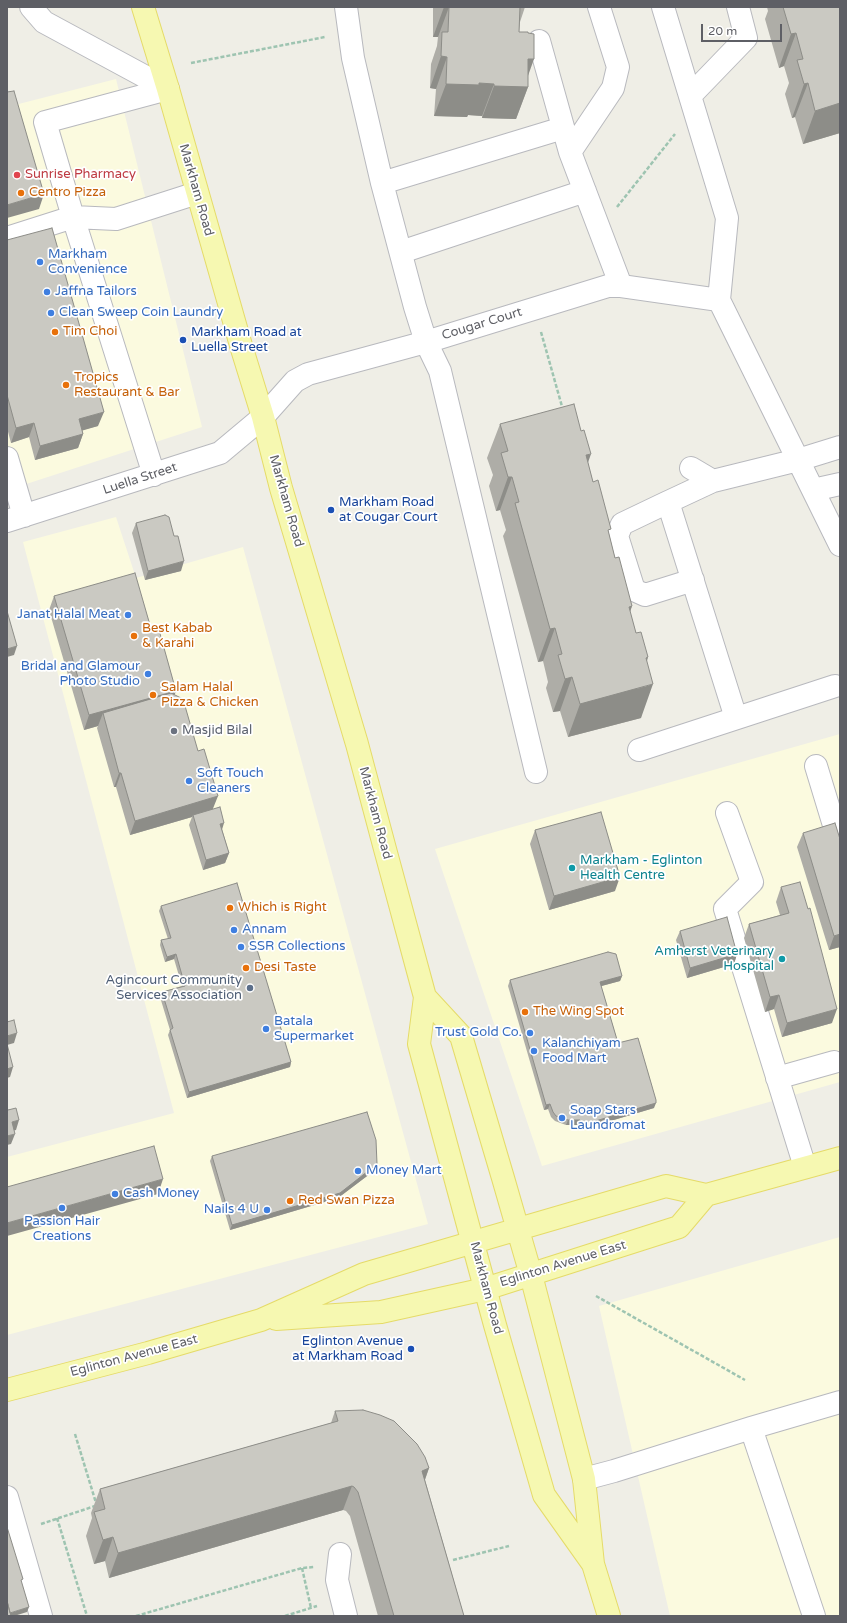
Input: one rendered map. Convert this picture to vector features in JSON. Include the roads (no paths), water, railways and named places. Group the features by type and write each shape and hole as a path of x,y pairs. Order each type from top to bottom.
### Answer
{"main road":[{"name":"Markham Road","path":"142,7 168,89 242,349 263,417 281,488 357,744 425,997 419,1044 485,1289 544,1495 594,1564"},
{"name":"Markham Road","path":"425,997 461,1036 531,1275 584,1479 594,1564 609,1616"},
{"name":"Eglinton Avenue East","path":"7,1390 148,1353 261,1320 364,1274 666,1186 706,1195 840,1158"},
{"name":"Eglinton Avenue East","path":"261,1320 381,1312 485,1289 679,1227 706,1195"}],"street":[{"path":"31,7 44,22 168,89"},
{"path":"346,7 352,58 382,183 415,307 426,342 440,371 536,772"},
{"path":"570,152 613,88 618,67 599,7"},
{"path":"663,7 727,218 719,300 840,545"},
{"path":"692,103 746,38 738,7"},
{"path":"539,41 570,152 621,286"},
{"path":"154,475 73,217 45,122 168,89"},
{"path":"382,183 563,128"},
{"path":"401,252 585,191"},
{"path":"7,238 73,217 116,218 156,204 197,193"},
{"name":"Cougar Court","path":"263,417 295,381 308,374 426,342 608,286 621,286 719,300"},
{"name":"Luella Street","path":"16,518 220,453 263,417"},
{"path":"693,580 644,596 634,590 617,536 622,524 713,481 798,460 840,447"},
{"path":"7,458 16,518"},
{"path":"691,468 713,481"},
{"path":"813,490 840,484"},
{"path":"668,502 736,718"},
{"path":"639,750 835,686"},
{"path":"816,766 840,845"},
{"path":"727,813 752,882 725,909 805,1167"},
{"path":"777,1078 834,1062"},
{"path":"584,1479 840,1402"},
{"path":"751,1428 814,1616"},
{"path":"7,1497 41,1616"},
{"path":"340,1560 337,1580 344,1607"}],"place":[{"name":"Sunrise Pharmacy","path":"17,175"},
{"name":"Centro Pizza","path":"21,193"},
{"name":"Markham Convenience","path":"40,262"},
{"name":"Jaffna Tailors","path":"47,292"},
{"name":"Clean Sweep Coin Laundry","path":"51,313"},
{"name":"Tim Choi","path":"55,332"},
{"name":"Markham Road at Luella Street","path":"183,340"},
{"name":"Tropics Restaurant & Bar","path":"66,385"},
{"name":"Markham Road at Cougar Court","path":"331,510"},
{"name":"Janat Halal Meat","path":"128,615"},
{"name":"Best Kabab & Karahi","path":"134,636"},
{"name":"Bridal and Glamour Photo Studio","path":"148,674"},
{"name":"Salam Halal Pizza & Chicken","path":"153,695"},
{"name":"Masjid Bilal","path":"174,731"},
{"name":"Soft Touch Cleaners","path":"189,781"},
{"name":"Markham - Eglinton Health Centre","path":"572,868"},
{"name":"Which is Right","path":"230,908"},
{"name":"Annam","path":"234,930"},
{"name":"SSR Collections","path":"241,947"},
{"name":"Amherst Veterinary Hospital","path":"782,959"},
{"name":"Desi Taste","path":"246,968"},
{"name":"Agincourt Community Services Association","path":"250,988"},
{"name":"The Wing Spot","path":"525,1012"},
{"name":"Batala Supermarket","path":"266,1029"},
{"name":"Trust Gold Co.","path":"530,1033"},
{"name":"Kalanchiyam Food Mart","path":"534,1051"},
{"name":"Soap Stars Laundromat","path":"562,1118"},
{"name":"Money Mart","path":"358,1171"},
{"name":"Cash Money","path":"115,1194"},
{"name":"Red Swan Pizza","path":"290,1201"},
{"name":"Passion Hair Creations","path":"62,1208"},
{"name":"Nails 4 U","path":"267,1210"},
{"name":"Eglinton Avenue at Markham Road","path":"411,1349"}]}
